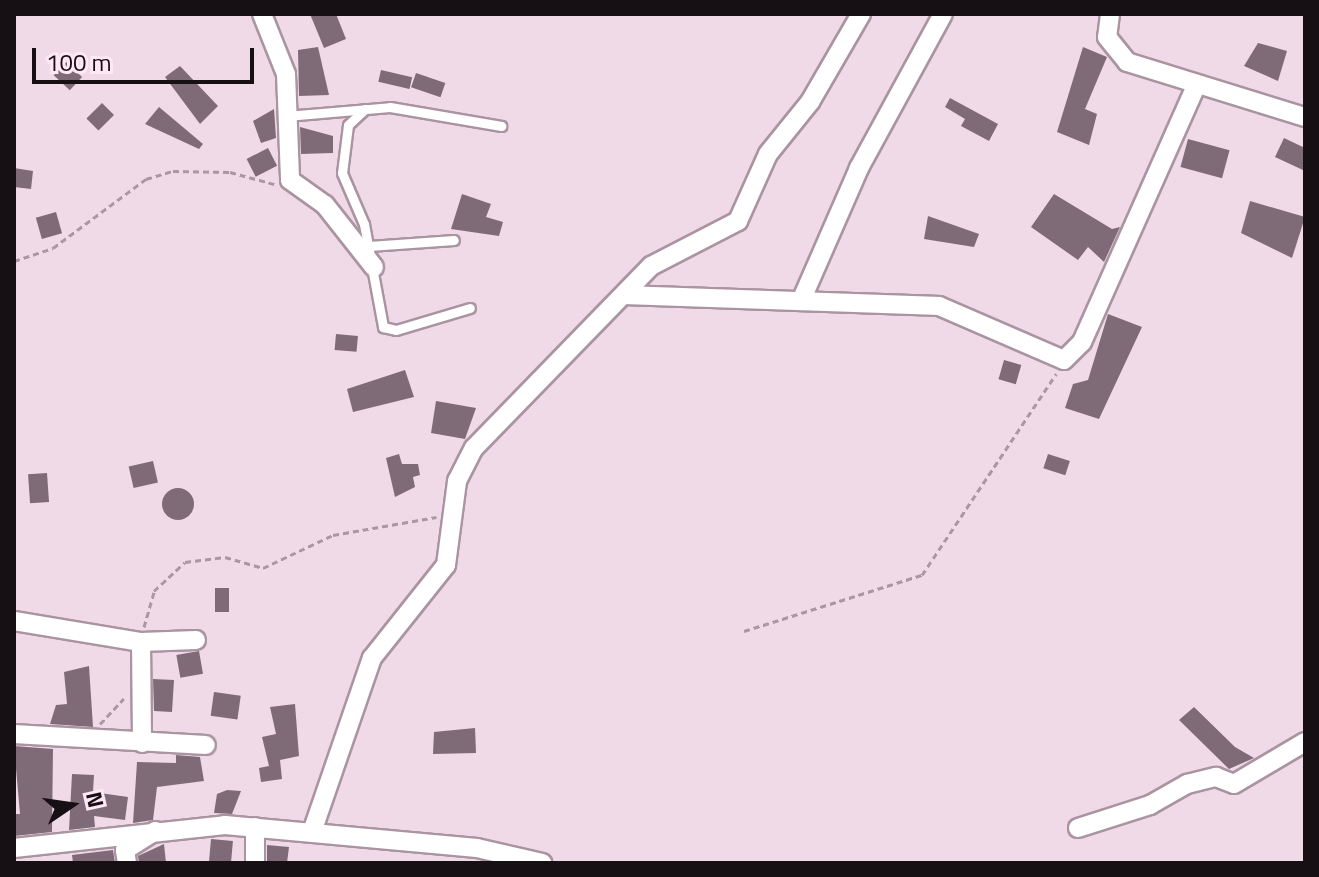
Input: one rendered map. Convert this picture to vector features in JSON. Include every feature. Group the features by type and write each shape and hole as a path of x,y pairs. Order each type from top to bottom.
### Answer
{"street":[{"path":"262,14 286,74 282,116 285,167 298,190 325,205 374,267"},
{"path":"312,832 372,658 446,565 457,481 474,448 673,250 738,221 768,154 810,102 861,14"},
{"path":"801,301 859,168 943,14"},
{"path":"1110,14 1113,51 1196,86 1305,117"},
{"path":"626,295 939,306 1064,360 1082,342 1196,86"},
{"path":"14,621 141,642 196,640"},
{"path":"141,642 139,688 142,743"},
{"path":"14,734 206,745"},
{"path":"1078,828 1150,805 1187,784 1216,777 1234,784 1305,742"},
{"path":"255,827 255,863"},
{"path":"14,848 159,828 255,827 477,848 542,863"},
{"path":"127,863 125,850 159,828"}],"lane":[{"path":"282,116 365,109 409,109 501,126"},
{"path":"365,109 348,125 342,163 369,246 380,318 389,330 470,308"},
{"path":"369,246 454,240"}],"path":[{"path":"14,261 53,248 146,179 173,171 230,172 298,190"},
{"path":"744,631 922,575 1064,360"},
{"path":"141,642 154,591 185,562 225,557 263,568 376,522 452,515"},
{"path":"85,737 139,688"}],"building":[{"path":"310,14 336,14 346,39 324,48"},
{"path":"1258,43 1287,51 1278,81 1244,66"},
{"path":"318,47 329,95 299,96 298,50"},
{"path":"1083,47 1107,57 1085,109 1097,114 1089,145 1057,132"},
{"path":"66,62 82,77 70,90 54,75"},
{"path":"180,66 218,106 200,124 165,77"},
{"path":"381,70 412,77 409,89 378,82"},
{"path":"416,73 445,83 440,97 411,87"},
{"path":"950,98 998,124 989,141 961,126 965,119 945,107"},
{"path":"102,103 114,115 98,131 86,119"},
{"path":"159,107 203,144 199,149 145,124"},
{"path":"274,109 276,138 261,143 253,121"},
{"path":"300,127 333,136 333,153 301,154"},
{"path":"1284,138 1305,148 1305,171 1275,157"},
{"path":"1188,139 1230,150 1222,178 1180,167"},
{"path":"268,148 277,166 256,177 247,159"},
{"path":"14,168 33,171 31,189 14,187"},
{"path":"462,194 491,204 486,217 503,222 499,236 451,229"},
{"path":"1054,194 1112,229 1120,227 1104,262 1088,247 1078,260 1031,227"},
{"path":"1250,201 1305,217 1292,258 1241,233"},
{"path":"56,212 62,233 42,239 36,218"},
{"path":"928,216 979,234 974,247 924,239"},
{"path":"1108,314 1142,327 1099,419 1065,408 1073,384 1088,380"},
{"path":"336,334 358,336 357,352 335,350"},
{"path":"1004,360 1021,365 1016,384 998,379"},
{"path":"405,370 414,397 353,412 347,389"},
{"path":"436,401 476,408 465,439 431,433"},
{"path":"399,454 402,464 418,464 420,475 413,477 415,487 395,497 386,458"},
{"path":"1048,454 1070,461 1065,475 1043,468"},
{"path":"153,461 158,482 134,488 129,467"},
{"path":"47,473 49,502 30,503 28,474"},
{"path":"178,488 189,493 194,504 189,515 178,520 167,515 162,504 167,493"},
{"path":"215,588 229,588 229,612 215,612"},
{"path":"199,651 203,674 180,678 176,655"},
{"path":"89,666 93,727 50,724 56,705 67,704 64,672"},
{"path":"153,679 174,680 172,712 154,711"},
{"path":"214,692 241,696 237,720 211,716"},
{"path":"295,704 299,756 280,760 282,779 261,782 259,768 269,766 262,737 276,734 270,707"},
{"path":"1194,707 1235,747 1254,758 1229,769 1179,720"},
{"path":"475,728 476,753 433,754 434,732"},
{"path":"14,746 53,749 52,832 14,836 14,814 20,814"},
{"path":"176,755 200,757 204,781 157,787 153,820 133,823 137,762 176,763"},
{"path":"72,774 94,775 93,792 128,797 125,820 94,816 95,827 69,830"},
{"path":"227,790 241,791 232,814 214,813 217,794"},
{"path":"211,839 233,841 231,863 209,863"},
{"path":"164,844 166,863 139,863 138,856"},
{"path":"267,845 289,847 287,863 267,863"},
{"path":"113,850 115,863 73,863 72,855"}]}
